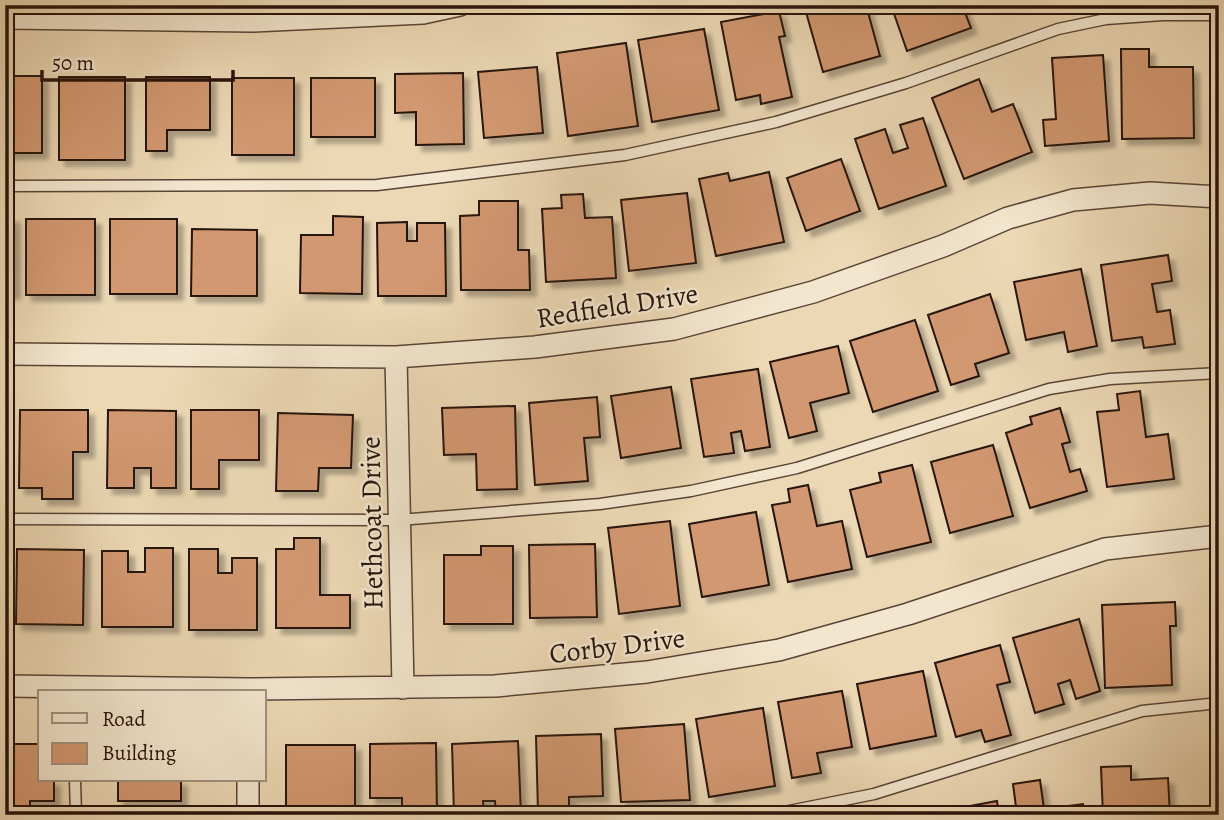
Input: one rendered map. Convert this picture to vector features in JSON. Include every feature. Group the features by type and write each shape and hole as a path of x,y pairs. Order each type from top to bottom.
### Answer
{"street":[{"path":"5,18 253,21 460,5"},
{"name":"Redfield Drive","path":"5,354 396,357 535,347 674,329 813,292 943,246 1007,218 1073,200 1150,193 1219,197"},
{"name":"Hethcoat Drive","path":"396,357 403,688"},
{"name":"Corby Drive","path":"266,691 495,686 647,672 779,650 908,614 1105,549 1219,536"},
{"name":"Corby Drive","path":"5,686 74,690"},
{"path":"248,782 248,815"}],"lane":[{"path":"5,186 377,185 625,155 776,122 906,83 1058,29 1106,19 1163,15 1219,16"},
{"path":"5,519 399,520 600,504 691,491 797,468 1049,389 1110,379 1219,373"},
{"path":"769,815 874,794 1142,710 1219,703"},
{"path":"75,782 76,815"}],"building":[{"path":"804,5 866,5 880,56 823,72"},
{"path":"891,5 962,5 971,28 907,51"},
{"path":"779,11 785,36 779,37 792,97 761,104 760,95 736,100 721,22"},
{"path":"704,29 719,110 652,122 638,40"},
{"path":"626,43 638,126 568,136 557,53"},
{"path":"1121,49 1149,49 1149,67 1193,67 1194,138 1122,139"},
{"path":"1103,55 1109,141 1045,146 1043,120 1056,119 1052,58"},
{"path":"537,67 543,133 484,138 478,72"},
{"path":"463,73 464,144 416,145 416,112 395,113 395,74"},
{"path":"5,76 42,76 42,153 5,153"},
{"path":"59,77 125,77 125,160 59,160"},
{"path":"146,77 210,77 210,130 167,130 167,151 146,151"},
{"path":"232,78 294,78 294,155 232,155"},
{"path":"311,78 375,78 375,137 311,137"},
{"path":"979,79 992,112 1013,104 1032,152 964,179 932,98"},
{"path":"923,118 946,186 879,209 855,139 885,129 893,153 908,148 900,125"},
{"path":"841,159 860,211 806,231 787,178"},
{"path":"769,172 784,242 716,256 699,179 728,173 730,181"},
{"path":"687,193 696,263 629,271 621,200"},
{"path":"583,194 585,218 612,217 616,278 546,282 542,209 562,208 561,195"},
{"path":"479,201 518,201 518,250 529,250 530,290 461,290 460,216 479,215"},
{"path":"333,216 363,217 362,294 300,293 301,235 333,235"},
{"path":"5,217 14,217 14,293 5,293"},
{"path":"26,219 95,219 95,295 26,295"},
{"path":"110,219 177,219 177,294 110,294"},
{"path":"407,222 407,241 417,241 417,223 445,223 446,296 378,296 377,223"},
{"path":"192,229 257,230 257,296 191,296"},
{"path":"1168,255 1172,281 1152,284 1157,312 1170,310 1175,344 1144,348 1142,337 1112,341 1101,265"},
{"path":"1081,269 1097,346 1068,352 1064,332 1026,340 1014,282"},
{"path":"990,294 1009,353 975,364 979,376 951,385 928,315"},
{"path":"915,320 938,391 873,412 850,341"},
{"path":"838,346 849,393 810,403 817,431 789,438 770,362"},
{"path":"758,369 770,447 745,451 741,431 731,433 734,453 704,457 691,379"},
{"path":"671,387 681,448 621,458 611,396"},
{"path":"1140,391 1146,437 1168,434 1174,479 1107,487 1097,412 1119,410 1117,394"},
{"path":"597,397 600,437 584,438 588,481 535,485 529,403"},
{"path":"515,406 517,489 477,490 476,454 444,455 442,408"},
{"path":"1060,408 1070,442 1062,444 1070,472 1080,469 1087,491 1030,508 1006,433 1032,424 1030,417"},
{"path":"20,410 88,410 88,452 73,452 73,499 42,499 42,488 19,488"},
{"path":"108,410 176,411 176,488 151,488 151,468 134,468 134,488 107,488"},
{"path":"191,410 259,410 259,460 219,460 219,489 191,489"},
{"path":"278,413 353,415 351,468 319,468 318,491 276,491"},
{"path":"993,445 1013,516 950,533 931,462"},
{"path":"912,465 931,542 867,557 850,490 881,482 879,473"},
{"path":"808,485 817,526 842,521 852,569 788,582 772,505 790,502 788,489"},
{"path":"756,512 769,585 702,597 689,524"},
{"path":"670,521 680,606 619,614 608,528"},
{"path":"294,538 320,538 320,595 350,595 350,628 276,628 276,549 294,549"},
{"path":"595,544 597,617 530,618 529,545"},
{"path":"481,546 513,546 513,624 444,624 444,555 481,555"},
{"path":"145,548 173,548 173,627 102,627 102,551 128,551 128,572 145,572"},
{"path":"17,549 84,550 83,625 16,624"},
{"path":"189,549 218,549 218,573 232,573 232,558 257,558 257,630 189,630"},
{"path":"1175,602 1176,626 1170,626 1172,685 1105,688 1102,605"},
{"path":"1079,619 1100,691 1076,699 1070,680 1058,684 1064,704 1035,713 1013,638"},
{"path":"1000,645 1010,682 997,685 1011,735 985,742 981,730 956,737 935,663"},
{"path":"923,671 936,736 870,749 857,684"},
{"path":"842,691 852,747 817,753 821,773 792,778 778,702"},
{"path":"763,708 775,786 709,797 696,719"},
{"path":"684,724 690,800 621,802 615,729"},
{"path":"601,734 603,796 569,797 569,811 538,812 536,736"},
{"path":"518,741 521,815 496,815 495,801 483,801 484,815 454,815 452,744"},
{"path":"436,743 437,815 402,815 402,798 370,798 370,744"},
{"path":"5,744 38,744 38,782 54,782 54,801 30,801 30,815 5,815"},
{"path":"286,745 355,745 355,815 325,815 325,808 286,808"},
{"path":"1131,766 1131,780 1168,778 1170,815 1103,815 1101,767"},
{"path":"1040,780 1044,809 1083,804 1084,815 1017,815 1013,784"},
{"path":"118,782 181,782 181,801 118,801"},
{"path":"997,801 999,815 933,815 964,807"}]}
